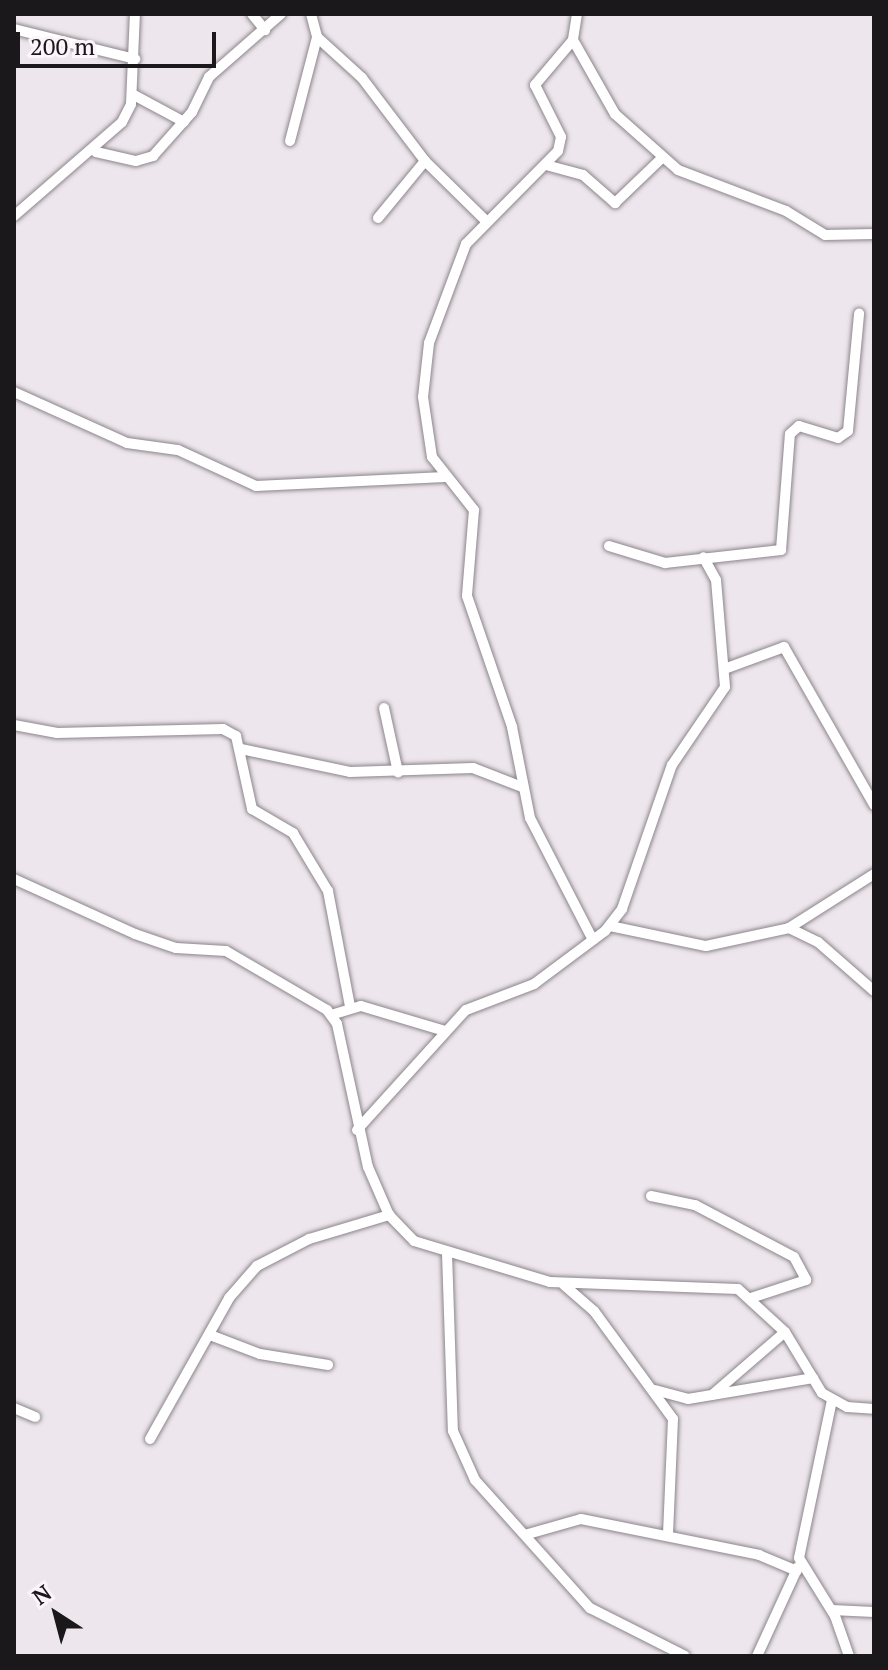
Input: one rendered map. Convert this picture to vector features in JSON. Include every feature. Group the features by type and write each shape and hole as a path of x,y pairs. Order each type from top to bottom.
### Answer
{"street":[{"path":"14,216 96,152 122,122 132,94 135,14"},
{"path":"252,14 265,30"},
{"path":"96,152 144,160 184,122 209,77 281,14"},
{"path":"290,141 317,37 311,14"},
{"path":"423,481 432,457 424,365 452,273 484,219 546,165 561,137 535,85 573,40 577,14"},
{"path":"14,29 135,59"},
{"path":"317,37 362,78 425,161 484,219"},
{"path":"573,40 615,114 662,158 825,235 874,234"},
{"path":"132,94 184,122"},
{"path":"546,165 583,175 615,203 662,158"},
{"path":"378,218 425,161"},
{"path":"609,546 665,563 781,550 790,434 799,426 838,438 848,431 859,314"},
{"path":"14,392 127,443 178,450 256,486 423,481 445,477"},
{"path":"432,457 474,510 467,596 512,727 522,787 552,871 593,940"},
{"path":"357,1130 466,1010 518,994 610,926 667,777 719,703 727,668 716,580 703,557"},
{"path":"727,668 784,647 874,805"},
{"path":"384,708 398,772"},
{"path":"14,725 57,733 223,729 241,749 252,809 293,833 328,891 350,1006"},
{"path":"241,749 350,772 473,768 522,787"},
{"path":"610,926 706,946 789,928 874,874"},
{"path":"14,879 135,934 176,948 226,951 305,992 331,1015 357,1130 389,1215 414,1241 447,1253 563,1283 730,1287 751,1298 785,1332 813,1378 832,1400 874,1409"},
{"path":"789,928 818,942 874,991"},
{"path":"331,1015 350,1006 445,1031"},
{"path":"651,1196 695,1205 794,1257 806,1280 751,1298"},
{"path":"150,1439 210,1335 257,1266 309,1239 389,1215"},
{"path":"447,1253 453,1431 475,1480 528,1534 590,1608 685,1656"},
{"path":"563,1283 655,1390 675,1435 668,1535"},
{"path":"712,1395 785,1332"},
{"path":"210,1335 260,1354 328,1365"},
{"path":"655,1390 688,1399 813,1378"},
{"path":"757,1656 798,1566 803,1511 823,1457 832,1400"},
{"path":"14,1408 35,1417"},
{"path":"528,1534 581,1519 668,1535 798,1566 832,1610 849,1656"},
{"path":"832,1610 874,1612"}]}
